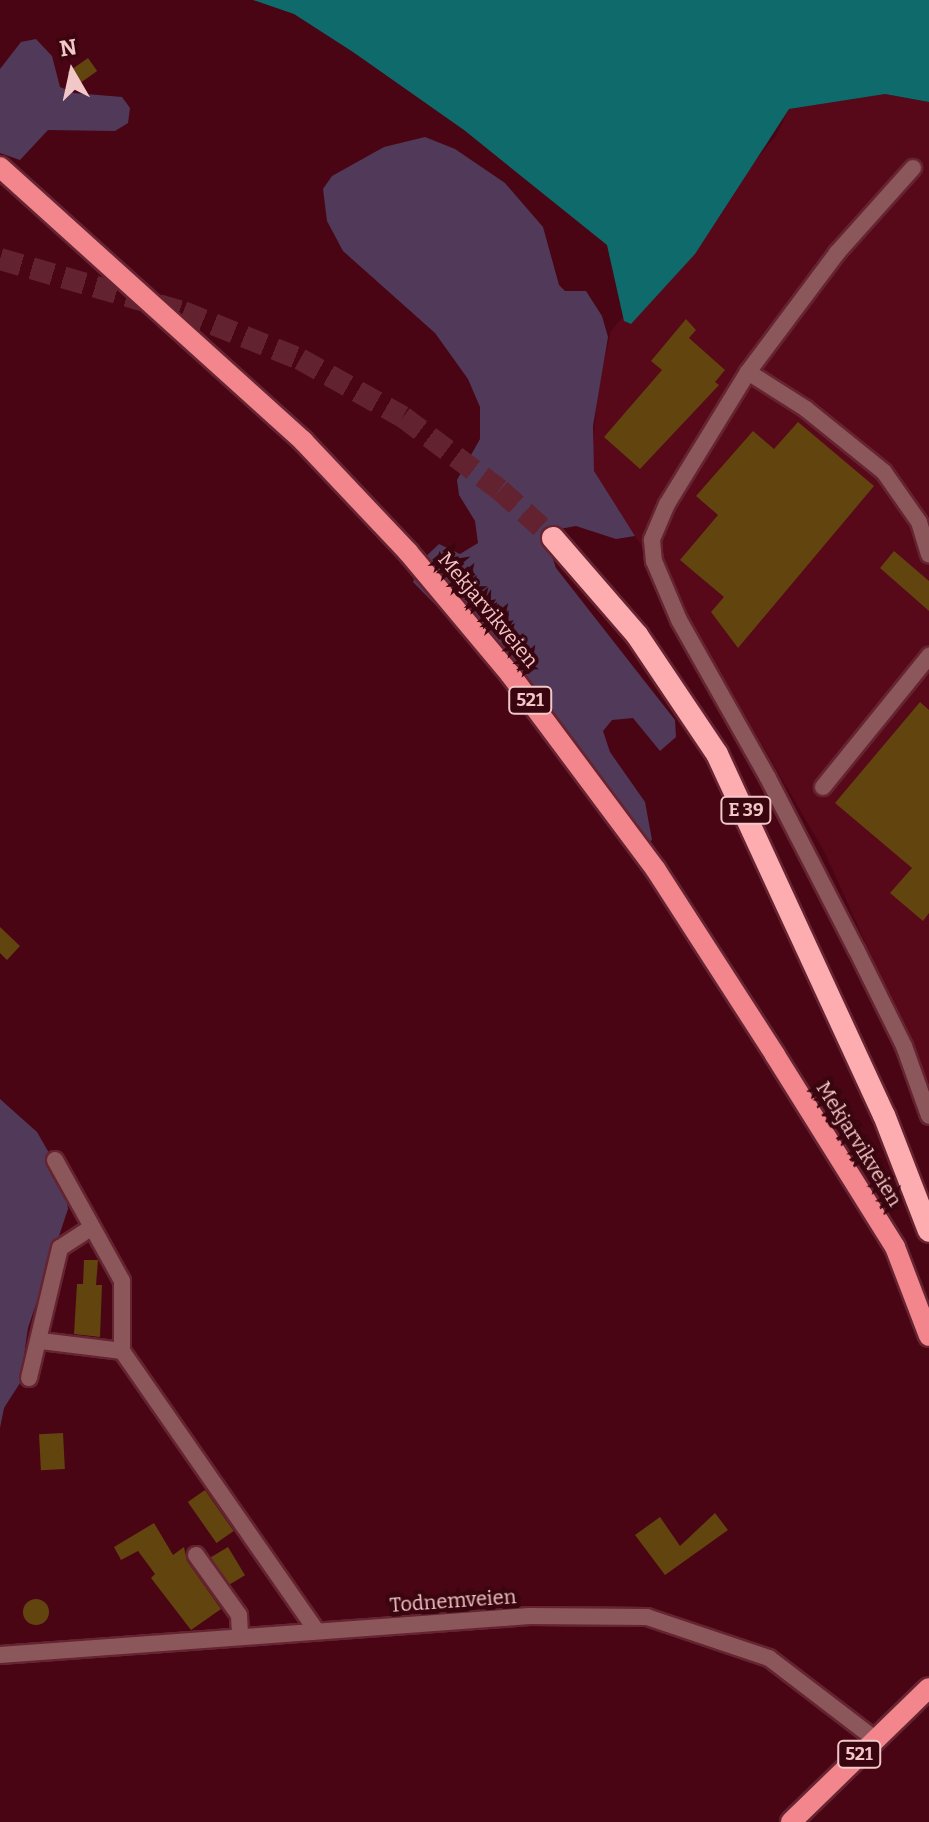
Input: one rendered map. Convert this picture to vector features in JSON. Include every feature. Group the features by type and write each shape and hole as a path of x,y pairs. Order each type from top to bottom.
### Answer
{"highway":[{"name":"E 39","path":"553,538 637,635 717,754 884,1115 929,1231"},
{"name":"E 39","path":"884,1115 929,1197"}],"main road":[{"name":"Mekjarvikveien","path":"0,167 303,441 408,552 510,674 656,870 775,1055 895,1247 929,1336"},
{"name":"521","path":"791,1822 929,1688"}],"street":[{"path":"913,168 837,253 748,372 652,540 654,561 679,620 768,778 856,949 904,1046 929,1116"},
{"path":"748,372 806,409 884,472 919,522 929,554"},
{"path":"823,787 929,656"},
{"path":"55,1160 122,1281 122,1351 315,1629"},
{"path":"29,1378 41,1341 60,1248 92,1227"},
{"path":"41,1341 122,1351"},
{"path":"196,1555 239,1615 240,1635"},
{"name":"Todnemveien","path":"0,1655 315,1629 530,1616 647,1617 769,1658 875,1739"}],"shaded area":[{"path":"36,39 52,56 60,87 74,93 122,97 130,108 128,123 115,131 48,130 20,160 0,153 0,69 21,42"},
{"path":"885,94 929,102 929,1084 826,855 681,604 596,479 592,457 598,388 611,331 776,136 789,109"},
{"path":"425,137 455,149 505,183 543,227 559,285 565,291 586,291 602,316 608,337 593,426 594,471 635,536 616,539 576,526 554,530 547,541 556,568 675,720 676,737 660,751 633,718 612,720 603,731 610,752 645,802 652,840 644,845 472,642 413,582 421,561 439,544 460,554 478,543 475,521 459,495 457,480 480,439 480,407 468,379 435,333 343,251 327,221 323,189 332,176 384,147"},
{"path":"0,1099 37,1132 64,1179 68,1209 28,1328 20,1383 4,1408 0,1428"}],"water":[{"path":"253,0 929,0 929,102 885,94 789,109 695,254 631,324 624,321 607,245 464,130 353,52 294,14"}],"building":[{"path":"88,58 97,71 77,85 68,72"},
{"path":"686,319 696,330 689,338 725,370 715,382 719,385 640,469 604,437 662,370 651,361"},
{"path":"798,422 874,486 738,648 711,612 724,597 680,560 718,515 696,496 753,431 774,449"},
{"path":"894,551 929,581 929,611 880,568"},
{"path":"920,702 929,710 929,913 923,921 890,893 912,868 835,803"},
{"path":"0,927 20,946 7,960 0,953"},
{"path":"84,1260 98,1260 96,1285 102,1285 100,1337 74,1334 77,1284 83,1284"},
{"path":"63,1433 65,1469 41,1470 39,1434"},
{"path":"205,1490 234,1531 216,1543 188,1502"},
{"path":"715,1513 728,1530 665,1575 635,1535 660,1517 680,1546"},
{"path":"154,1523 173,1555 184,1547 187,1561 221,1609 191,1630 151,1578 155,1574 138,1551 121,1560 114,1547"},
{"path":"228,1547 245,1575 228,1586 211,1557"},
{"path":"36,1599 45,1603 49,1612 45,1621 36,1625 27,1621 23,1612 27,1603"}],"tunnel":[{"path":"0,259 183,312 300,359 403,417 500,490 553,538"}]}
